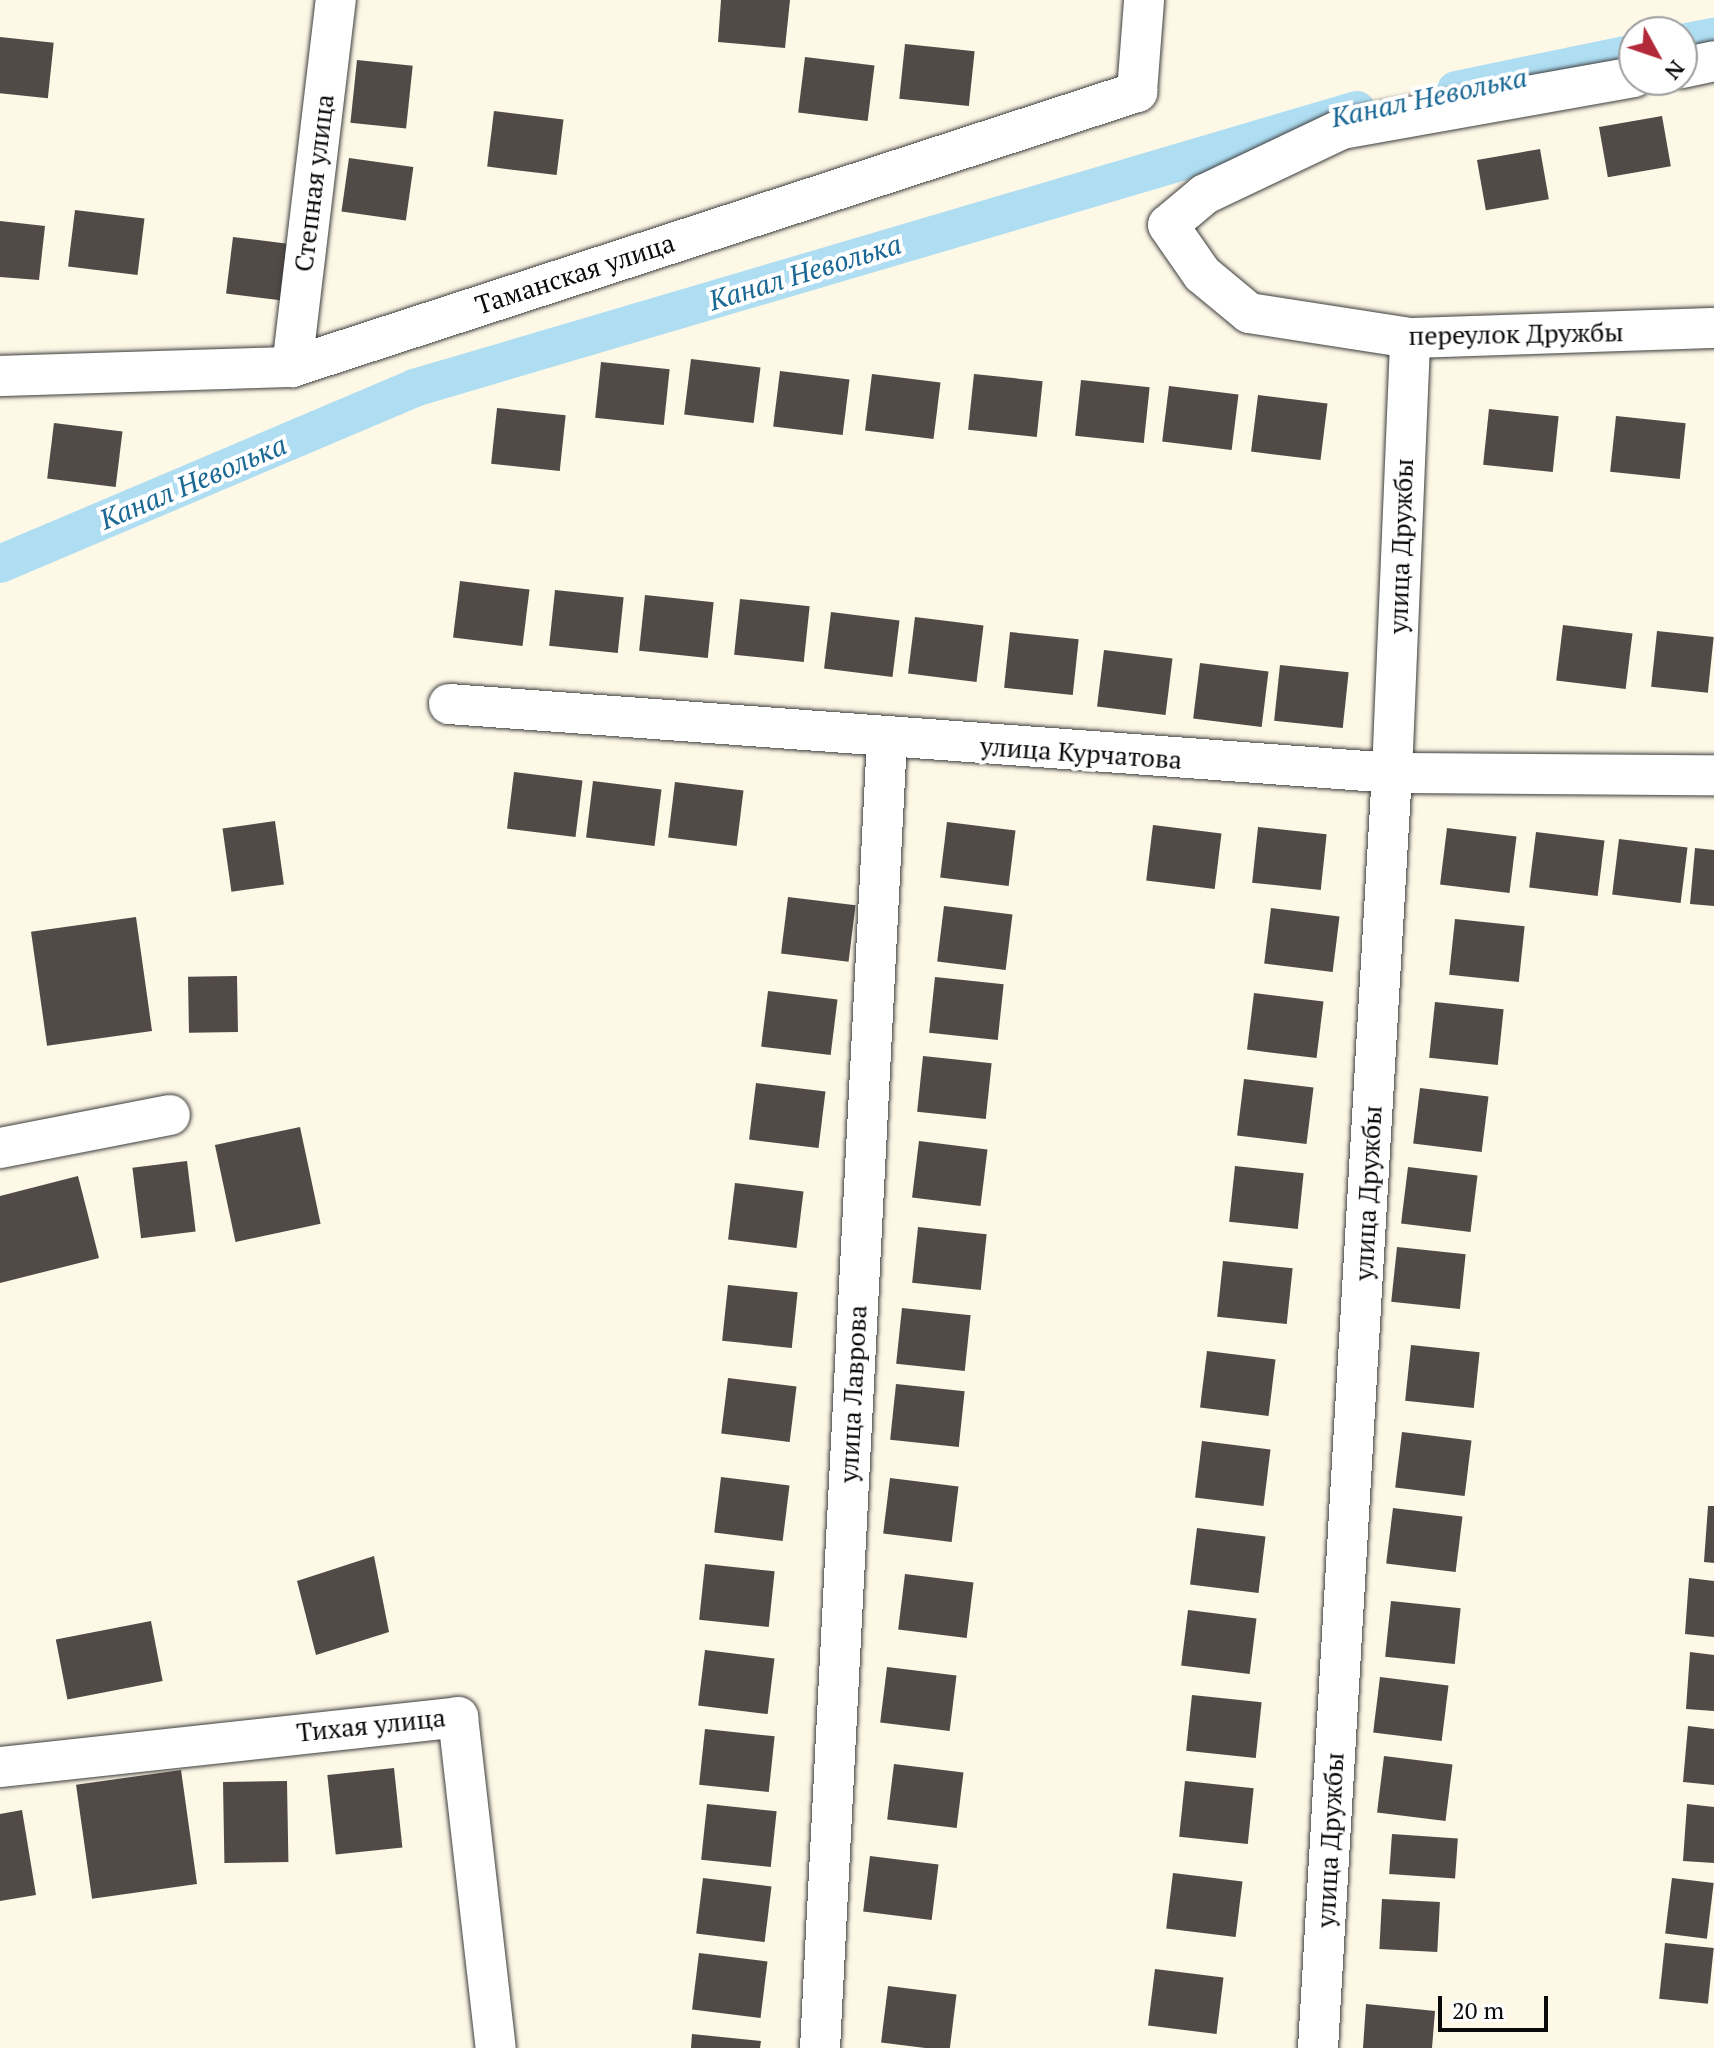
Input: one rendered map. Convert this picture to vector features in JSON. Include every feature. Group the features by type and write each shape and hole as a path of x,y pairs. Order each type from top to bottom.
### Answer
{"street":[{"name":"Степная улица","path":"292,367 336,0"},
{"name":"Таманская улица","path":"0,376 292,367 1137,92 1144,0"},
{"name":"переулок Дружбы","path":"1618,80 1342,129 1205,194 1168,225 1202,274 1249,313 1410,338 1714,328"},
{"name":"улица Дружбы","path":"1318,2048 1392,773 1410,338"},
{"name":"улица Курчатова","path":"449,704 887,740 1392,773 1714,775"},
{"name":"улица Лаврова","path":"820,2048 887,740"},
{"path":"0,1148 170,1115"},
{"name":"Тихая улица","path":"0,1767 458,1717 496,2048"}],"building":[{"path":"721,0 790,0 785,48 718,42"},
{"path":"0,37 54,43 48,98 0,93"},
{"path":"905,44 975,51 969,106 899,99"},
{"path":"805,57 874,66 868,121 798,113"},
{"path":"357,60 413,66 406,129 350,123"},
{"path":"494,111 563,120 557,175 487,167"},
{"path":"1662,116 1671,166 1608,177 1599,127"},
{"path":"1540,149 1549,199 1486,210 1477,160"},
{"path":"349,158 413,167 406,221 341,211"},
{"path":"75,210 144,219 138,275 68,267"},
{"path":"0,221 45,226 39,280 0,277"},
{"path":"233,237 301,245 295,302 226,294"},
{"path":"691,359 760,368 754,423 684,415"},
{"path":"601,362 670,369 664,425 595,418"},
{"path":"780,371 849,380 843,435 773,427"},
{"path":"872,374 940,382 934,439 865,431"},
{"path":"974,374 1043,381 1037,437 968,430"},
{"path":"1081,380 1150,387 1144,443 1075,436"},
{"path":"1169,386 1238,395 1232,450 1162,442"},
{"path":"1258,395 1327,404 1321,460 1251,452"},
{"path":"497,408 566,415 560,471 491,464"},
{"path":"1489,409 1559,416 1553,472 1483,465"},
{"path":"1616,416 1686,423 1680,479 1610,472"},
{"path":"54,423 122,431 116,487 47,479"},
{"path":"460,581 529,590 523,646 453,638"},
{"path":"555,590 624,597 618,653 549,646"},
{"path":"645,595 714,602 708,658 639,651"},
{"path":"740,599 810,606 804,662 734,655"},
{"path":"831,612 899,620 893,677 824,669"},
{"path":"915,617 983,625 977,682 908,674"},
{"path":"1563,625 1632,634 1626,689 1556,681"},
{"path":"1657,631 1714,637 1708,693 1651,687"},
{"path":"1010,632 1079,639 1073,695 1004,688"},
{"path":"1104,650 1172,658 1166,715 1097,707"},
{"path":"1200,663 1268,671 1262,727 1193,719"},
{"path":"1280,665 1349,672 1343,728 1274,721"},
{"path":"514,772 582,780 576,837 507,829"},
{"path":"593,781 661,789 655,846 586,838"},
{"path":"675,782 743,790 737,846 668,838"},
{"path":"275,821 284,884 231,892 223,828"},
{"path":"947,822 1015,830 1009,886 940,878"},
{"path":"1153,825 1221,833 1215,889 1146,881"},
{"path":"1258,827 1327,834 1321,890 1252,883"},
{"path":"1447,828 1516,837 1510,893 1440,885"},
{"path":"1536,832 1604,840 1598,896 1529,888"},
{"path":"1619,839 1687,847 1681,903 1612,895"},
{"path":"1695,848 1714,850 1714,906 1690,904"},
{"path":"788,897 855,905 849,962 781,954"},
{"path":"944,906 1012,914 1006,970 937,962"},
{"path":"1271,908 1339,916 1333,972 1264,964"},
{"path":"136,917 152,1031 47,1046 31,932"},
{"path":"1455,919 1525,926 1519,982 1449,975"},
{"path":"237,976 238,1032 189,1033 188,977"},
{"path":"935,977 1004,984 998,1040 929,1033"},
{"path":"768,991 837,1000 831,1055 761,1047"},
{"path":"1254,993 1323,1002 1317,1058 1247,1050"},
{"path":"1435,1002 1504,1009 1498,1065 1429,1058"},
{"path":"923,1056 992,1063 986,1119 917,1112"},
{"path":"1244,1079 1313,1088 1307,1144 1237,1136"},
{"path":"756,1083 825,1092 819,1148 749,1140"},
{"path":"1420,1088 1488,1096 1482,1152 1413,1144"},
{"path":"300,1127 321,1224 235,1242 215,1145"},
{"path":"919,1141 987,1149 981,1206 912,1198"},
{"path":"187,1161 196,1231 141,1238 132,1168"},
{"path":"1235,1166 1304,1173 1298,1229 1229,1222"},
{"path":"1408,1167 1477,1176 1471,1232 1401,1224"},
{"path":"78,1176 99,1258 0,1283 0,1196"},
{"path":"735,1183 803,1191 797,1248 728,1240"},
{"path":"918,1227 987,1234 981,1290 912,1283"},
{"path":"1397,1247 1466,1254 1460,1309 1391,1302"},
{"path":"1223,1261 1293,1268 1287,1324 1217,1317"},
{"path":"728,1285 798,1292 792,1348 722,1341"},
{"path":"902,1308 971,1315 965,1371 896,1364"},
{"path":"1411,1345 1480,1352 1474,1408 1405,1401"},
{"path":"1207,1351 1275,1359 1269,1416 1200,1408"},
{"path":"728,1378 796,1386 790,1442 721,1434"},
{"path":"896,1384 965,1391 959,1447 890,1440"},
{"path":"1402,1432 1471,1441 1465,1496 1395,1488"},
{"path":"1202,1441 1270,1449 1264,1506 1195,1498"},
{"path":"721,1477 789,1485 783,1541 714,1533"},
{"path":"890,1478 958,1486 952,1542 883,1534"},
{"path":"1708,1506 1714,1506 1714,1563 1704,1562"},
{"path":"1393,1508 1462,1517 1456,1572 1386,1564"},
{"path":"1197,1528 1265,1536 1259,1593 1190,1585"},
{"path":"374,1556 389,1632 316,1655 297,1581"},
{"path":"705,1564 775,1571 769,1627 699,1620"},
{"path":"905,1574 973,1582 967,1638 898,1630"},
{"path":"1689,1578 1714,1581 1714,1637 1685,1634"},
{"path":"1391,1601 1461,1608 1455,1664 1385,1657"},
{"path":"1188,1610 1256,1618 1250,1674 1181,1666"},
{"path":"151,1621 163,1681 67,1699 56,1640"},
{"path":"705,1650 774,1659 768,1714 698,1706"},
{"path":"1690,1652 1714,1655 1714,1711 1686,1709"},
{"path":"887,1667 956,1676 950,1731 880,1723"},
{"path":"1380,1677 1448,1685 1442,1741 1373,1733"},
{"path":"1192,1695 1262,1702 1256,1758 1186,1751"},
{"path":"1688,1726 1714,1729 1714,1785 1683,1782"},
{"path":"705,1729 775,1736 769,1792 699,1785"},
{"path":"1384,1756 1452,1764 1446,1821 1377,1813"},
{"path":"894,1764 963,1773 957,1828 887,1820"},
{"path":"394,1768 402,1848 336,1855 327,1775"},
{"path":"181,1770 197,1884 92,1899 76,1785"},
{"path":"287,1781 288,1862 224,1863 223,1782"},
{"path":"1185,1781 1254,1788 1248,1844 1179,1837"},
{"path":"707,1804 777,1811 771,1867 701,1860"},
{"path":"1687,1804 1714,1807 1714,1863 1683,1861"},
{"path":"22,1810 36,1895 0,1901 0,1814"},
{"path":"1392,1834 1458,1839 1455,1879 1389,1874"},
{"path":"870,1856 938,1864 932,1920 863,1912"},
{"path":"1173,1873 1242,1882 1236,1937 1166,1929"},
{"path":"703,1878 771,1886 765,1942 696,1934"},
{"path":"1672,1878 1714,1883 1707,1939 1665,1934"},
{"path":"1382,1899 1440,1902 1437,1952 1379,1949"},
{"path":"1665,1943 1714,1948 1708,2004 1659,1999"},
{"path":"699,1953 767,1961 761,2018 692,2010"},
{"path":"1155,1969 1223,1977 1217,2034 1148,2026"},
{"path":"888,1986 956,1994 950,2048 881,2043"},
{"path":"1366,2004 1435,2011 1432,2048 1363,2048"},
{"path":"692,2034 761,2041 760,2048 691,2048"}],"waterway":[{"name":"Канал Неволька","path":"1698,40 1714,37"},
{"name":"Канал Неволька","path":"1456,90 1618,56"},
{"name":"Канал Неволька","path":"0,564 414,388 1357,110"}]}
